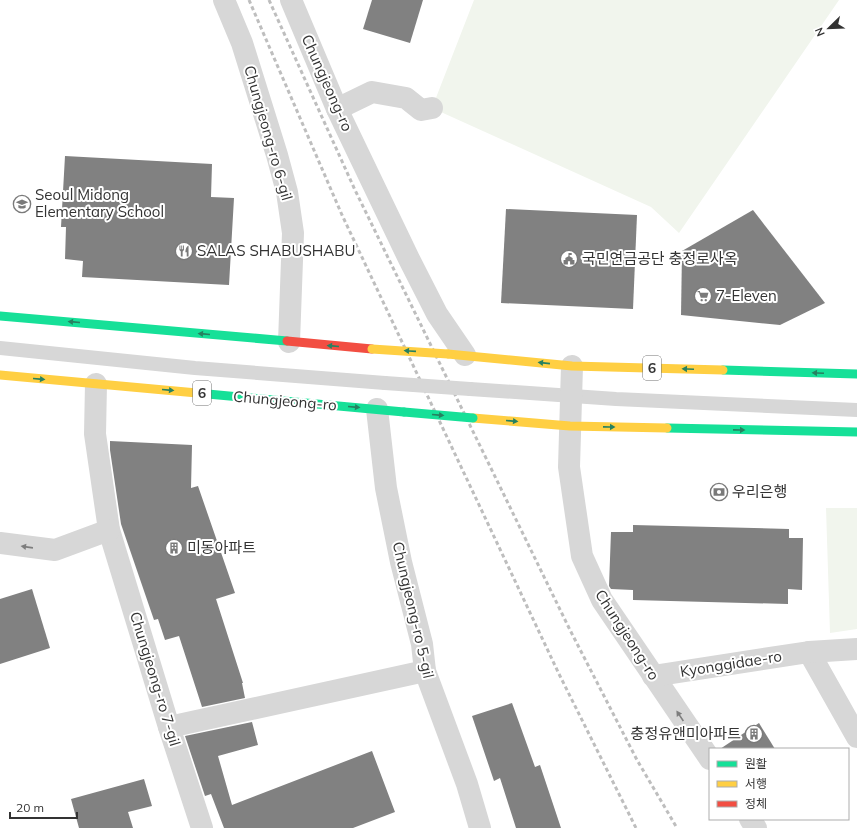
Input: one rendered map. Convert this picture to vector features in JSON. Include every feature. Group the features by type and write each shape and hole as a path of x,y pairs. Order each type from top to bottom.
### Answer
{"main road":[{"name":"6","path":"0,316 372,349 457,354 572,366 857,374"},
{"name":"Chungjeong-ro","path":"0,375 570,426 857,432"}],"street":[{"name":"Chungjeong-ro 6-gil","path":"224,0 242,43 287,192 293,233 289,342"},
{"name":"Chungjeong-ro","path":"291,0 337,109 409,259 457,354"},
{"path":"337,109 372,92 406,98 421,110 432,108"},
{"name":"Chungjeong-ro","path":"572,366 569,467 582,556 602,600 709,759"},
{"name":"Chungjeong-ro 7-gil","path":"96,384 95,434 109,530 169,727 202,828"},
{"name":"Chungjeong-ro 5-gil","path":"377,409 386,488 401,562 422,644 425,671 467,784 480,828"},
{"path":"0,543 55,550 109,530"},
{"name":"Kyonggidae-ro","path":"653,676 809,652 857,649"},
{"path":"809,652 857,737"},
{"path":"169,727 425,671"}],"lane":[{"path":"0,348 195,368 385,383 571,396 857,410"}],"shaded area":[{"path":"474,0 839,0 679,233 651,207 432,108"},
{"path":"826,508 857,508 857,629 830,633"}],"building":[{"path":"372,0 423,0 410,43 363,29"},
{"path":"65,156 212,164 211,197 234,198 229,285 82,277 83,261 65,259 66,227 61,227"},
{"name":"국민연금공단 충정로사옥","path":"506,209 637,215 633,309 501,303"},
{"path":"753,210 825,303 780,325 681,315 682,251"},
{"path":"110,441 192,445 191,488 198,486 235,593 216,599 243,683 245,698 202,707 179,636 165,640 158,619 154,620 121,524"},
{"path":"633,525 789,529 789,538 803,538 802,590 788,589 788,604 633,600 633,590 611,589 609,586 611,532 633,532"},
{"path":"32,589 50,648 0,664 0,599"},
{"path":"512,703 535,767 540,765 561,828 516,828 500,778 494,781 472,716"},
{"path":"252,722 258,745 218,756 232,805 372,751 395,812 353,828 224,828 211,794 205,796 185,736"},
{"name":"충정유앤미아파트","path":"759,723 774,748 722,748"},
{"path":"144,779 152,806 128,812 133,828 79,828 71,799"}],"railway":[{"path":"249,0 342,215 559,674 636,828"},
{"path":"269,0 355,190 570,630 637,760 677,828"}],"traffic: fast":[{"path":"0,316 287,341"},
{"path":"723,370 857,374"},
{"path":"197,393 404,412"},
{"path":"404,412 473,418"},
{"path":"667,428 857,432"}],"traffic: slow":[{"path":"372,349 448,354"},
{"path":"448,354 572,366 723,370"},
{"path":"0,375 197,393"},
{"path":"473,418 570,426 667,428"}],"traffic: jam":[{"path":"287,341 372,349"}],"place":[{"name":"Seoul Midong Elementary School","path":"22,204"},
{"name":"SALAS SHABUSHABU","path":"184,251"},
{"name":"국민연금공단 충정로사옥","path":"569,259"},
{"name":"7-Eleven","path":"703,296"},
{"name":"우리은행","path":"719,492"},
{"name":"미동아파트","path":"174,548"},
{"name":"충정유앤미아파트","path":"754,734"}]}
